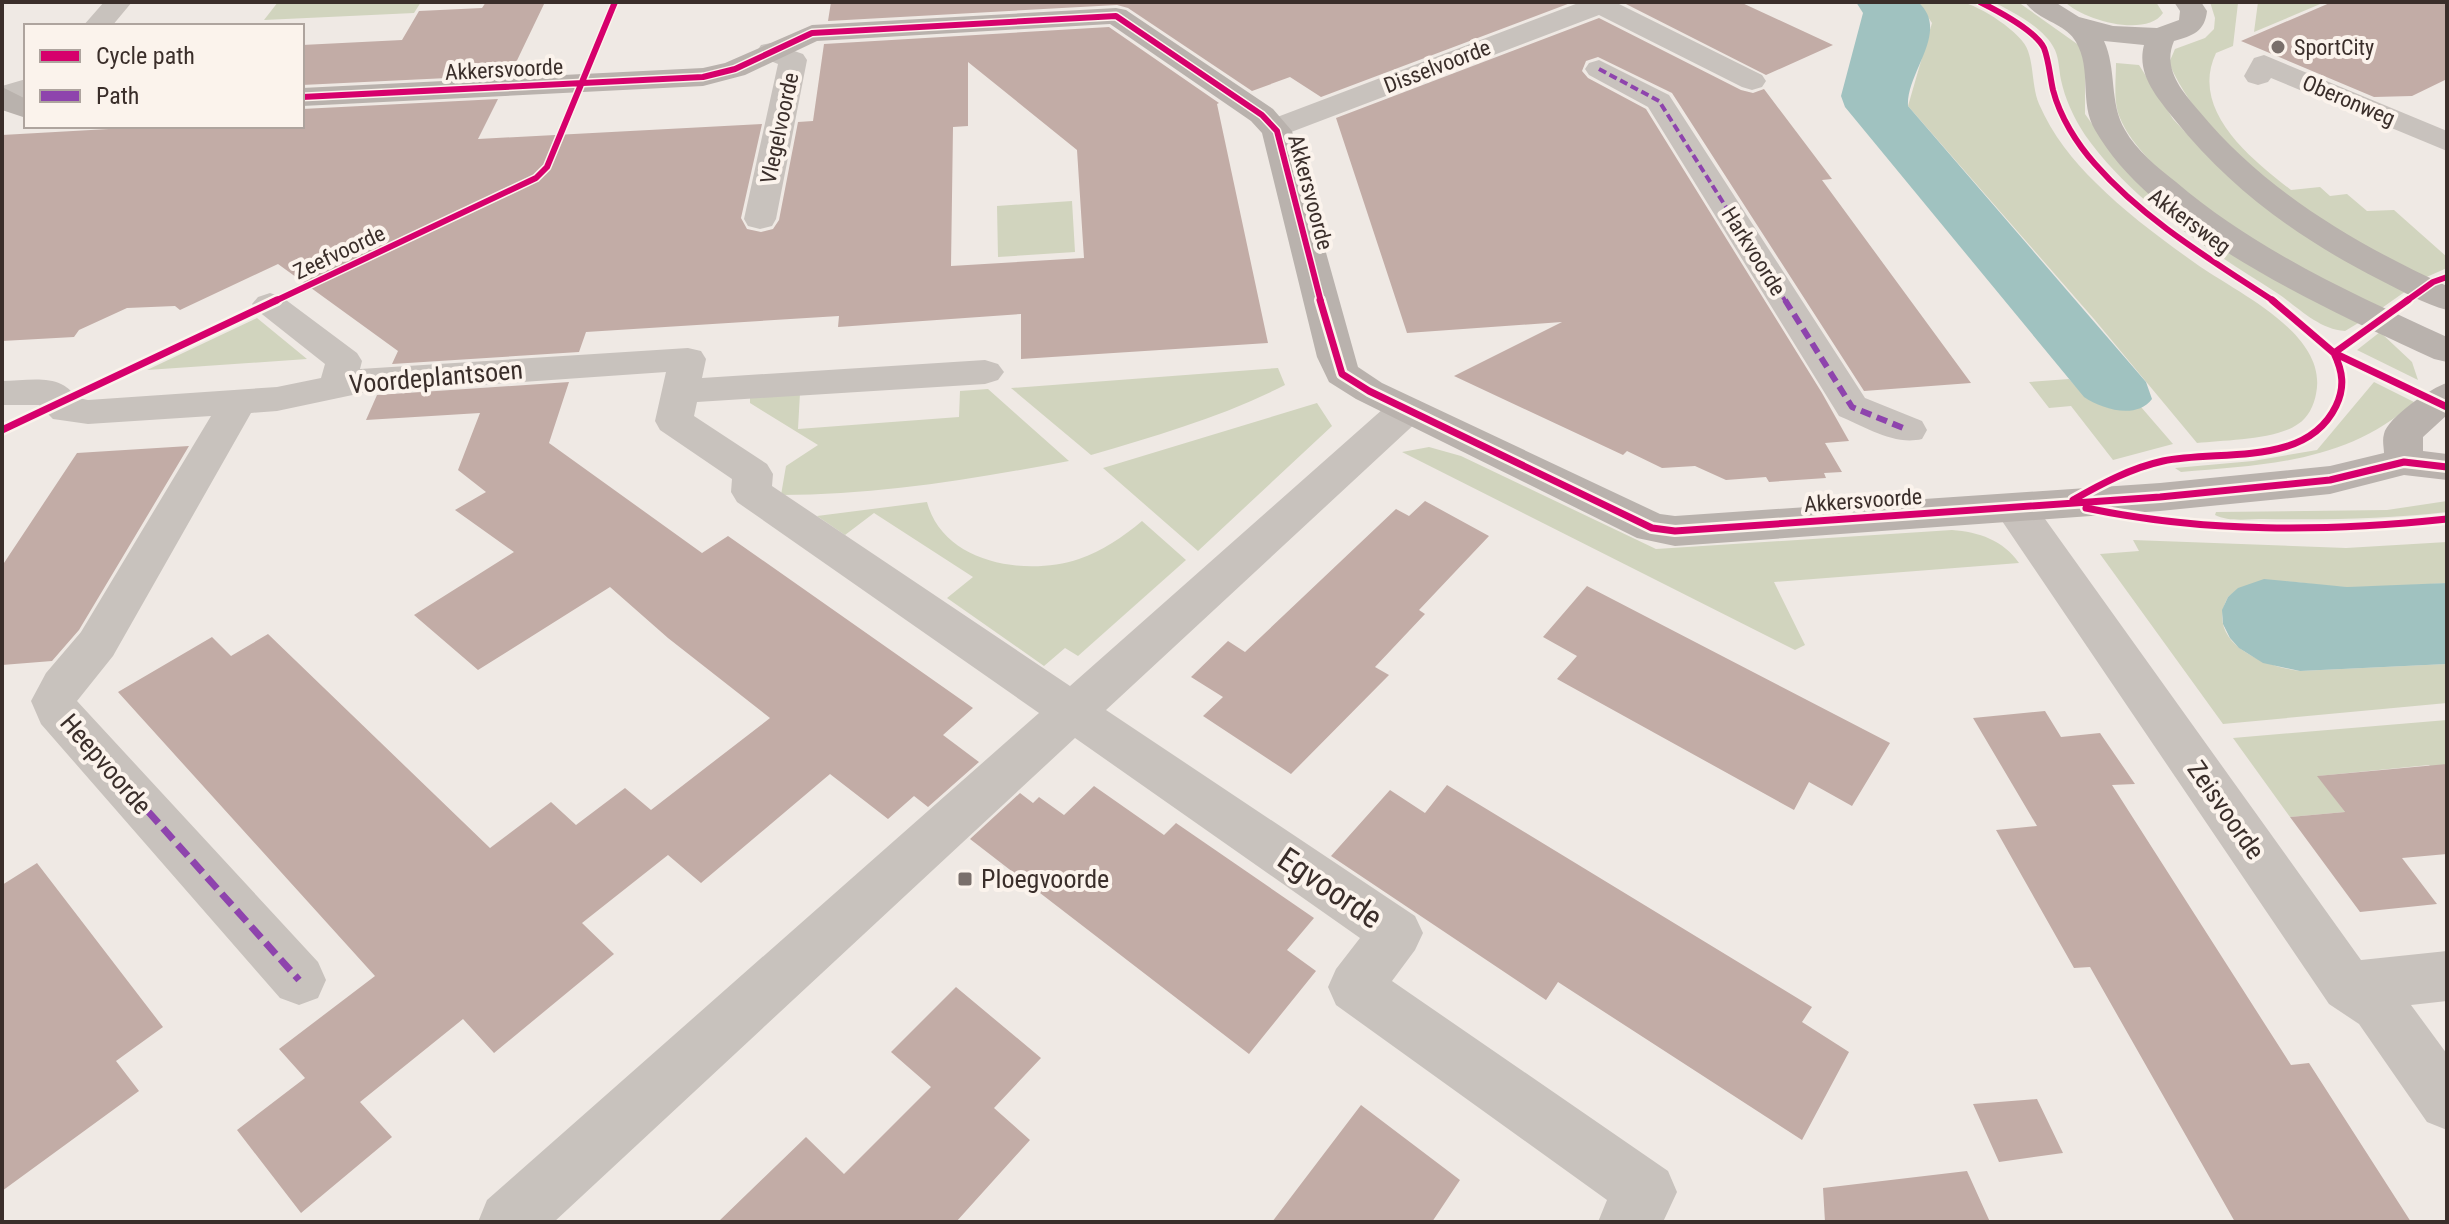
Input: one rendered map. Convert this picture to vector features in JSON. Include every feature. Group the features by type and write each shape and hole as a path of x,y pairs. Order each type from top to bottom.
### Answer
{"street":[{"path":"99,24 119,2"},
{"path":"2038,2 2051,13 2079,26 2112,34 2162,36 2192,24 2194,11 2187,2"},
{"name":"Disselvoorde","path":"1275,128 1597,3 1752,81"},
{"name":"Akkersvoorde","path":"304,97 718,76 812,33 1118,9 1262,115 1275,128 1281,139 1338,366 1353,383 1652,528 1675,531 2015,508 2330,480 2404,462 2447,467"},
{"name":"Akkersweg","path":"2079,26 2093,42 2099,60 2102,117 2117,142 2149,175 2219,230 2282,269 2447,351"},
{"path":"2162,36 2154,65 2177,103 2218,152 2263,191 2328,238 2392,274 2447,299"},
{"name":"Harkvoorde","path":"1670,40 1622,59 1659,101 1852,407 1908,430"},
{"name":"Vlegelvoorde","path":"760,219 793,60 771,51"},
{"name":"Oberonweg","path":"2258,76 2264,64 2447,142"},
{"path":"2,96 24,89"},
{"path":"2,96 24,108"},
{"name":"Zeefvoorde","path":"270,304 344,361 338,385"},
{"name":"Voordeplantsoen","path":"2,393 49,393 67,410 75,411 277,399 338,385 393,378 688,359 674,421 753,474 751,492 1072,712"},
{"path":"680,391 985,372"},
{"path":"2404,462 2403,433 2447,395"},
{"name":"Heepvoorde","path":"238,402 97,644 57,691 54,701 58,711 299,980"},
{"path":"509,1222 1406,410"},
{"name":"Zeisvoorde","path":"2015,508 2348,986 2379,1006 2447,1102"},
{"name":"Egvoorde","path":"1072,712 1396,933 1355,987 1638,1207"},
{"path":"2348,986 2447,976"}],"green space":[{"path":"278,2 421,2 414,13 264,20"},
{"path":"1918,2 1969,4 2009,28 2028,51 2037,98 2044,115 2087,175 2156,235 2254,301 2294,333 2308,352 2316,372 2315,398 2302,421 2288,429 2263,436 2197,443 2094,319 1908,106 1932,23"},
{"path":"1993,2 2018,2 2080,46 2085,60 2085,114 2114,155 2360,322 2345,331 2317,322 2198,241 2149,203 2104,160 2081,129 2065,94 2055,50 2050,42 2028,22"},
{"path":"2065,2 2156,2 2163,13 2143,24 2114,24 2086,15"},
{"path":"2210,2 2238,3 2233,46 2216,53 2210,74 2211,94 2217,113 2243,148 2291,190 2320,187 2330,196 2347,194 2367,211 2394,210 2447,257 2447,268 2422,279 2350,238 2278,189 2244,162 2214,132 2189,99 2169,63 2175,49 2205,38 2214,29 2215,18"},
{"path":"2258,2 2325,2 2254,32"},
{"path":"2116,63 2139,65 2173,119 2214,163 2406,291 2379,310 2275,253 2197,201 2163,173 2137,145 2120,118 2116,98"},
{"path":"1072,201 1075,252 998,257 997,206"},
{"path":"257,318 307,359 147,370"},
{"path":"2380,332 2412,362 2418,380 2357,350"},
{"path":"1278,368 1285,385 1238,407 1091,455 1011,388"},
{"path":"2069,379 2100,405 2119,409 2141,407 2173,444 2113,460 2071,406 2049,408 2029,382"},
{"path":"2374,382 2414,402 2389,422 2362,437 2334,449 2274,463 2181,472 2175,468 2253,461 2317,450"},
{"path":"988,389 1069,461 890,489 781,495 786,466 818,445 750,403 750,397 800,393 798,429 959,417 960,391"},
{"path":"1317,403 1332,426 1198,551 1103,468"},
{"path":"1429,447 1461,456 1656,549 1952,530 1990,539 2006,548 2019,563 1774,582 1805,645 1795,650 1402,452"},
{"path":"2447,501 2447,512 2401,516 2239,520 2215,515 2216,512 2387,510"},
{"path":"927,502 936,523 950,539 968,552 1011,565 1058,564 1079,559 1112,543 1142,521 1186,560 1078,656 1065,648 1044,666 947,598 973,577 874,513 845,535 817,516"},
{"path":"2133,540 2346,548 2447,542 2447,583 2347,587 2285,582 2255,584 2228,597 2223,613 2224,627 2231,640 2242,650 2286,669 2300,671 2447,664 2447,703 2223,724 2100,554 2139,551"},
{"path":"2447,720 2447,786 2429,765 2318,776 2345,812 2290,817 2233,738"}],"water":[{"path":"1856,2 1918,2 1927,13 1929,39 1913,79 1908,106 2146,382 2152,399 2145,405 2128,411 2119,410 2084,397 1845,107 1841,96 1863,13"},
{"path":"2264,579 2347,587 2447,583 2447,664 2300,671 2263,663 2239,648 2230,638 2223,624 2222,610 2228,597 2238,588"}],"building":[{"path":"486,2 545,2 510,75 304,85 304,45 402,40 419,11 482,8"},
{"path":"831,2 1573,2 1321,97 1290,77 1252,91 1128,8 1117,5 828,21"},
{"path":"1622,2 1740,2 1833,45 1766,75"},
{"path":"2332,2 2447,2 2447,79 2412,96 2374,97 2241,41"},
{"path":"1599,18 1741,90 1753,93 1764,89 1832,179 1822,180 1971,383 1864,391 1672,93 1598,57 1586,61 1582,71 1588,78 1646,109 1822,393 1849,441 1825,443 1842,472 1824,473 1826,478 1769,482 1766,477 1726,480 1695,466 1662,468 1627,451 1623,455 1454,376 1562,322 1407,333 1336,118"},
{"path":"1109,27 1219,103 1268,343 1021,359 1021,314 838,327 839,316 586,332 579,352 392,364 398,351 278,264 180,310 175,306 127,308 79,330 74,337 2,341 2,135 126,128 304,128 304,109 498,99 478,139 762,124 741,218 747,229 761,232 773,229 779,220 798,122 813,121 824,44","holes":["968,62 1077,150 1084,258 951,266 953,127 968,126"]},
{"path":"569,382 549,443 702,553 728,536 973,708 943,735 979,762 928,807 914,796 888,819 830,774 701,883 668,855 582,923 614,954 494,1053 463,1019 360,1102 392,1137 301,1213 237,1130 305,1078 279,1049 375,976 118,692 212,637 231,656 268,634 490,848 551,802 576,825 625,788 651,810 770,718 668,638 610,587 478,670 414,615 514,552 455,510 486,492 458,470 480,413 366,420 377,395"},
{"path":"189,446 79,630 52,661 2,665 2,566 77,453"},
{"path":"1425,501 1489,536 1419,610 1425,614 1375,667 1389,675 1291,774 1203,716 1223,697 1191,677 1228,641 1245,652 1396,509 1409,516"},
{"path":"1587,586 1890,743 1852,806 1809,782 1794,810 1557,679 1577,656 1543,637"},
{"path":"2045,711 2061,737 2100,733 2135,784 2112,785 2291,1065 2309,1063 2411,1222 2235,1222 2090,967 2074,968 1996,830 2037,826 1973,718"},
{"path":"2447,764 2447,854 2402,858 2437,904 2360,912 2290,817 2345,812 2317,776"},
{"path":"1447,785 1812,1007 1802,1022 1849,1052 1802,1140 1558,982 1546,1000 1331,856 1390,790 1425,813"},
{"path":"1094,786 1164,835 1176,823 1314,918 1287,950 1316,971 1249,1054 970,839 1020,793 1033,803 1039,797 1064,815"},
{"path":"37,863 163,1027 116,1061 139,1091 2,1191 2,885"},
{"path":"956,987 1041,1058 994,1108 1030,1140 956,1222 718,1222 806,1137 844,1174 931,1087 891,1052"},
{"path":"2037,1099 2063,1153 1999,1162 1973,1104"},
{"path":"1361,1105 1460,1180 1432,1222 1272,1222"},
{"path":"1967,1171 1990,1222 1825,1222 1823,1188"}],"marked path":[{"path":"1599,69 1659,101 1852,407 1908,430"},
{"path":"119,779 299,980"}],"cycle path":[{"path":"2,430 536,178 547,167 615,2"},
{"path":"1980,2 2010,17 2043,46 2054,95 2071,132 2094,163 2125,195 2196,250 2283,307 2334,353 2447,407"},
{"path":"304,97 703,77 735,69 812,33 1116,16 1262,115 1277,131 1342,374 1369,391 1652,528 1675,531 2160,497 2330,480 2404,462 2447,467"},
{"path":"2073,500 2116,477 2151,464 2180,458 2269,450 2307,440 2324,427 2341,395 2342,375 2334,353 2433,282 2447,277"},
{"path":"2086,508 2174,524 2266,529 2358,527 2447,519"}],"place":[{"name":"SportCity","path":"2278,47"},
{"name":"Ploegvoorde","path":"965,879"}]}
